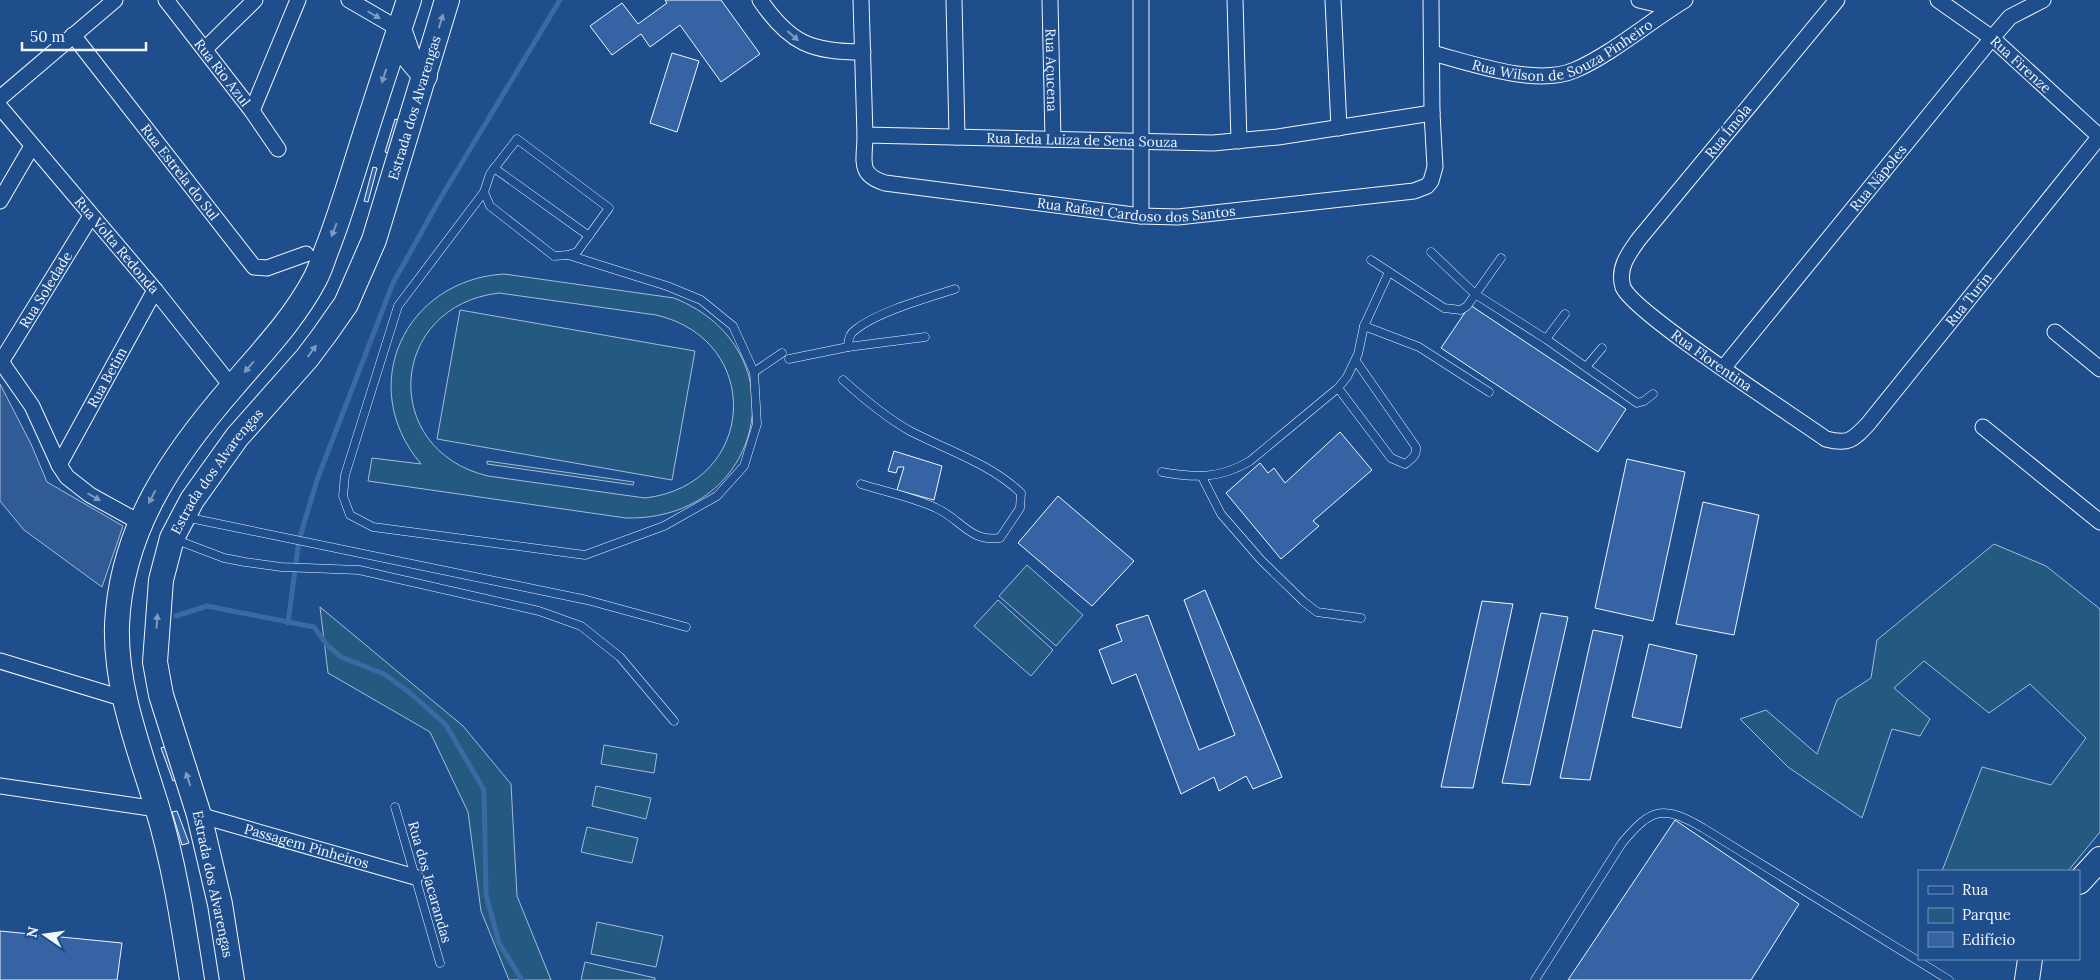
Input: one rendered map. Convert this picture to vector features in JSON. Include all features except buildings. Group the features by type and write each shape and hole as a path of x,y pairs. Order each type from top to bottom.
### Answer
{"main road":[{"path":"192,980 173,873 157,809 141,760 125,699 118,662 117,622 124,577 139,522 158,487 183,448 232,387 281,331 317,277 338,222 408,0"},
{"name":"Estrada dos Alvarengas","path":"232,980 220,904 200,815 169,723 161,695 155,662 161,580 172,538 182,516 237,437 307,358 346,304 374,240 447,0"},
{"path":"399,29 410,57 424,76"},
{"path":"2080,881 2100,859"},
{"path":"2027,980 2030,960"}],"street":[{"path":"0,98 115,0"},
{"name":"Rua Rio Azul","path":"166,0 205,48 278,149"},
{"path":"205,48 255,0"},
{"path":"252,111 298,0"},
{"path":"349,0 399,29"},
{"path":"760,0 799,42 816,49 835,52 863,52"},
{"path":"861,0 865,135"},
{"path":"954,0 957,137"},
{"name":"Rua Açucena","path":"1050,0 1053,139"},
{"path":"1141,0 1141,216"},
{"path":"1235,0 1239,141"},
{"path":"1334,0 1339,128"},
{"path":"1431,0 1432,113"},
{"path":"1638,0 1678,4"},
{"name":"Rua Ímola","path":"1622,266 1639,239 1837,0"},
{"name":"Rua Firenze","path":"1938,0 1992,38 2099,136"},
{"name":"Rua Nápoles","path":"1724,368 2010,17 2042,0"},
{"name":"Rua Wilson de Souza Pinheiro","path":"1432,53 1522,74 1547,76 1574,71 1678,4"},
{"name":"Rua Estrela do Sul","path":"73,35 254,267 267,268 306,254"},
{"name":"Rua Volta Redonda","path":"0,107 155,290 232,387"},
{"name":"Rua Ieda Luiza de Sena Souza","path":"865,135 1140,142 1239,141 1432,113"},
{"name":"Rua Rafael Cardoso dos Santos","path":"865,135 865,171 871,179 886,183 1141,216 1178,217 1414,191 1427,186 1431,181 1435,167 1432,113"},
{"name":"Rua Turin","path":"1826,439 1840,443 1854,439 1868,424 2099,136"},
{"path":"0,201 32,146"},
{"name":"Rua Soledade","path":"1,361 91,216"},
{"name":"Rua Florentina","path":"1622,266 1621,276 1624,289 1633,300 1670,331 1826,439"},
{"name":"Rua Betim","path":"59,465 155,290"},
{"path":"2055,332 2100,369"},
{"path":"1,361 32,406 59,465 77,487 139,522"},
{"path":"1983,427 2100,522"},
{"path":"0,661 125,699"},
{"path":"0,786 157,809"},
{"name":"Passagem Pinheiros","path":"200,815 415,877"}],"lane":[{"path":"484,192 490,206 554,256 568,256 667,286 701,300 732,326 754,372 757,424 744,466 717,496 664,526 585,555 373,527 350,515 343,496 345,475 398,306 484,192 490,174 517,139 609,208 577,252 568,256"},
{"path":"494,168 588,236"},
{"path":"1431,252 1475,294 1546,339 1637,403 1644,402 1653,394"},
{"path":"1371,260 1444,308 1461,310 1501,258"},
{"path":"1162,472 1202,477 1235,470 1250,461 1338,388 1356,361 1364,326 1390,272"},
{"path":"848,347 850,335 862,326 924,299 955,289"},
{"path":"1546,339 1566,314"},
{"path":"1364,326 1419,346 1490,392"},
{"path":"789,359 848,347 925,337"},
{"path":"1586,367 1602,348"},
{"path":"754,372 782,353"},
{"path":"1338,388 1390,458 1405,464 1411,460 1417,452 1416,447 1356,361"},
{"path":"842,380 870,405 909,430 1007,479 1021,493 1020,508 1000,538 989,540 963,529 948,514 934,507 861,484"},
{"path":"1202,477 1221,514 1282,582 1303,601 1317,612 1361,618"},
{"path":"182,516 587,600 686,627"},
{"path":"172,538 224,558 281,567 359,570 539,611 581,626 620,657 674,721"},
{"name":"Rua dos Jacarandas","path":"395,807 440,963"},
{"path":"1535,980 1622,843 1636,826 1654,814 1668,811 1704,828 1949,980"}],"green space":[{"path":"504,274 674,298 714,322 740,354 752,391 750,428 736,463 710,492 673,511 626,518 368,481 372,458 421,464 402,434 392,402 392,371 401,342 417,316 440,295 469,281","holes":["499,293 656,315 691,330 716,352 730,380 733,411 726,441 709,467 682,487 645,498 488,476 453,461 428,438 414,410 411,380 418,350 435,323 462,304"]},
{"path":"460,310 695,351 672,480 437,439"},
{"path":"487,461 634,482 633,485 487,464"},
{"path":"1994,544 2046,566 2100,609 2100,832 2069,870 1942,870 1982,767 2051,785 2086,738 2030,684 1989,713 1924,661 1894,688 1930,719 1920,736 1892,729 1862,818 1788,767 1740,719 1766,710 1817,754 1837,700 1871,678 1877,640"},
{"path":"1027,565 1083,615 1056,646 999,596"},
{"path":"998,600 1053,650 1031,676 974,626"},
{"path":"320,607 463,726 511,784 517,896 551,980 509,980 481,911 468,812 430,732 328,673"},
{"path":"604,745 657,754 654,773 601,764"},
{"path":"596,786 651,798 646,819 592,806"},
{"path":"587,827 638,838 632,863 581,852"},
{"path":"597,922 663,936 656,967 591,954"},
{"path":"585,962 655,978 655,980 581,980"}],"shaded area":[{"path":"0,384 31,444 47,482 123,526 102,587 24,530 0,501"}],"waterway":[{"path":"288,623 299,540 317,480 393,283 440,199 560,0"},
{"path":"176,616 207,606 314,627 327,645 341,657 384,674 409,692 446,725 484,790 486,895 499,943 522,980"}]}
